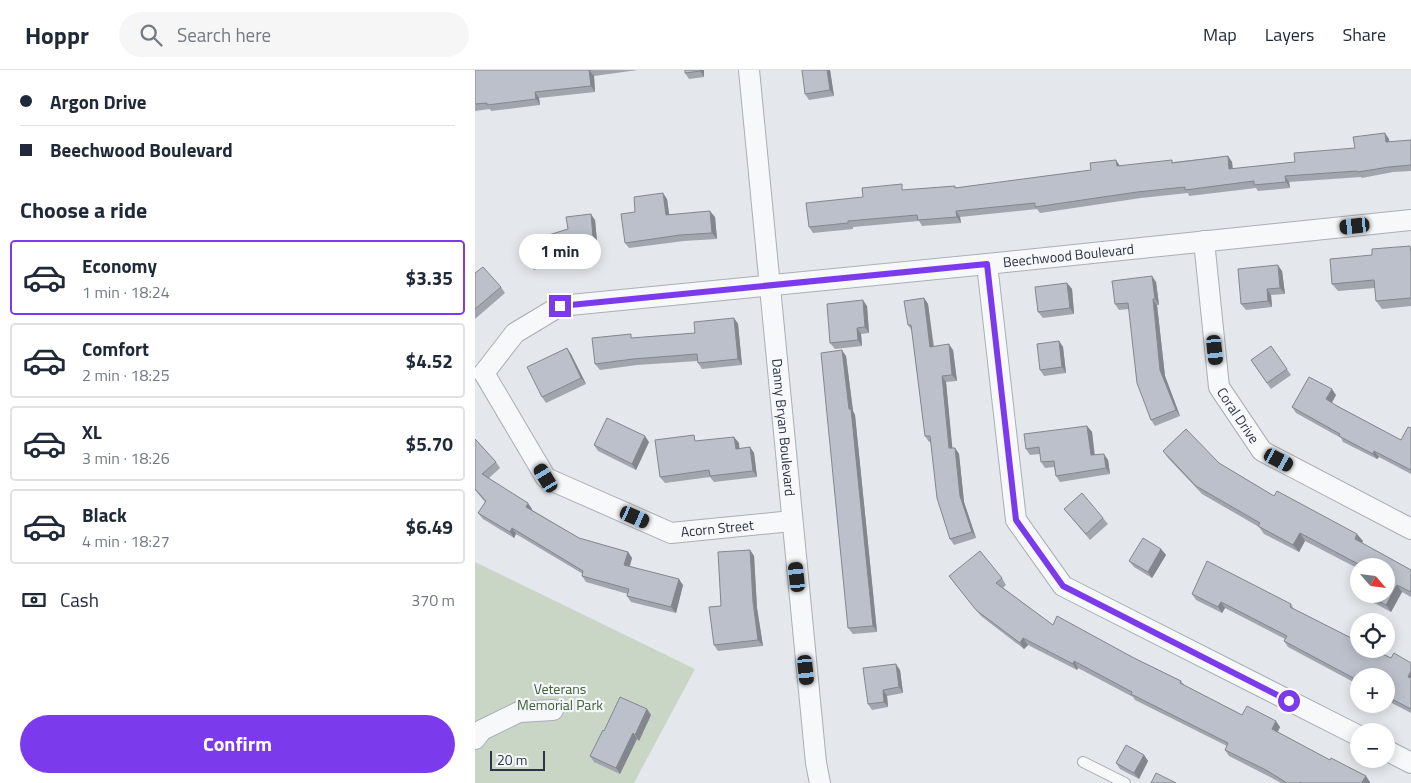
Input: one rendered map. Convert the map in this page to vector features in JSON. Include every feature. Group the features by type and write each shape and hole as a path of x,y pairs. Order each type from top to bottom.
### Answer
{"street":[{"name":"Danny Bryan Boulevard","path":"749,70 816,763 820,783"},
{"name":"Beechwood Boulevard","path":"479,374 515,333 560,306 1411,220"},
{"name":"Coral Drive","path":"1204,241 1219,387 1262,451 1411,529"},
{"path":"987,264 1016,520 1063,586 1350,731"},
{"name":"Acorn Street","path":"479,374 546,478 671,533 792,521"},
{"path":"475,739 482,730 519,712 553,710"},
{"path":"1395,755 1411,763"}],"lane":[{"path":"1083,762 1125,783"}],"green space":[{"name":"Veterans Memorial Park","path":"475,562 695,669 634,783 475,783"}],"building":[{"path":"475,70 589,70 591,86 535,92 536,99 487,105 487,103 475,104"},
{"path":"685,70 700,70 700,71 685,73"},
{"path":"802,70 827,70 830,90 805,94"},
{"path":"1385,133 1386,142 1411,140 1411,165 1358,172 1285,176 1286,182 1254,185 1254,181 1185,190 1185,187 1035,207 1035,203 956,211 957,217 918,220 917,215 848,221 848,223 809,227 806,203 863,197 862,188 902,184 902,190 955,186 955,188 1091,170 1090,163 1116,160 1117,166 1172,160 1172,163 1228,156 1229,169 1295,162 1294,153 1355,148 1353,137"},
{"path":"663,193 666,215 710,211 712,233 680,235 625,243 621,214 635,212 634,197"},
{"path":"591,214 594,247 555,252 556,255 530,264 523,243 568,229 566,217"},
{"path":"1410,246 1411,298 1376,301 1374,280 1332,284 1330,259 1372,255 1372,249"},
{"path":"1278,265 1280,288 1267,289 1268,301 1241,304 1238,269"},
{"path":"483,267 501,287 475,309 475,273"},
{"path":"1152,276 1160,370 1176,410 1151,420 1137,383 1128,303 1115,304 1112,281"},
{"path":"1067,283 1070,308 1038,312 1035,287"},
{"path":"924,298 930,347 949,344 952,375 942,376 949,448 955,448 960,496 972,532 950,539 937,498 930,436 925,436 911,325 908,325 904,301"},
{"path":"863,300 865,327 857,328 858,340 830,343 827,304"},
{"path":"734,318 738,359 698,363 697,354 595,364 592,338 631,334 631,338 695,333 694,322"},
{"path":"1059,341 1062,367 1040,370 1037,344"},
{"path":"1271,346 1287,369 1267,383 1251,360"},
{"path":"567,348 581,378 542,397 527,367"},
{"path":"842,350 849,409 851,409 873,626 848,628 821,353"},
{"path":"1309,377 1332,389 1326,399 1401,440 1408,427 1411,428 1411,470 1374,451 1373,454 1339,436 1340,434 1292,407"},
{"path":"607,418 645,436 632,464 594,445"},
{"path":"1087,426 1091,455 1104,454 1106,468 1056,476 1054,461 1041,462 1039,447 1026,449 1024,434"},
{"path":"1186,429 1219,463 1274,496 1277,491 1357,534 1355,539 1389,558 1350,558 1350,560 1300,533 1293,545 1258,526 1260,523 1196,486 1163,451"},
{"path":"694,435 695,441 734,437 736,449 750,447 753,471 710,476 709,470 660,477 655,440"},
{"path":"475,439 496,462 482,474 528,503 526,507 579,538 628,552 624,565 679,579 671,607 627,596 629,589 582,576 583,571 512,528 510,532 478,513 486,501 475,489"},
{"path":"1082,493 1103,518 1086,534 1064,509"},
{"path":"1143,538 1161,549 1148,572 1129,561"},
{"path":"750,550 753,602 758,640 714,645 709,607 721,606 718,552"},
{"path":"980,551 1002,578 996,583 1053,625 1057,616 1242,715 1247,706 1276,721 1272,729 1330,760 1331,758 1366,776 1362,782 1364,783 1287,783 1266,770 1225,750 1228,743 1131,694 1132,692 1074,661 1073,664 1023,638 1020,643 976,610 949,576"},
{"path":"1207,561 1291,604 1290,607 1350,637 1350,658 1395,658 1395,654 1411,663 1411,671 1408,677 1411,678 1411,709 1395,701 1395,668 1350,668 1350,676 1284,641 1287,636 1221,602 1218,607 1192,594"},
{"path":"1395,561 1411,570 1411,592 1397,585 1395,589"},
{"path":"896,664 899,687 883,690 884,702 868,704 863,668"},
{"path":"620,697 647,709 616,768 590,756"},
{"path":"1126,745 1144,755 1134,773 1116,763"},
{"path":"1156,773 1176,783 1151,783"}],"route":[{"path":"560,306 987,264 1016,520 1063,586 1289,701"}]}
